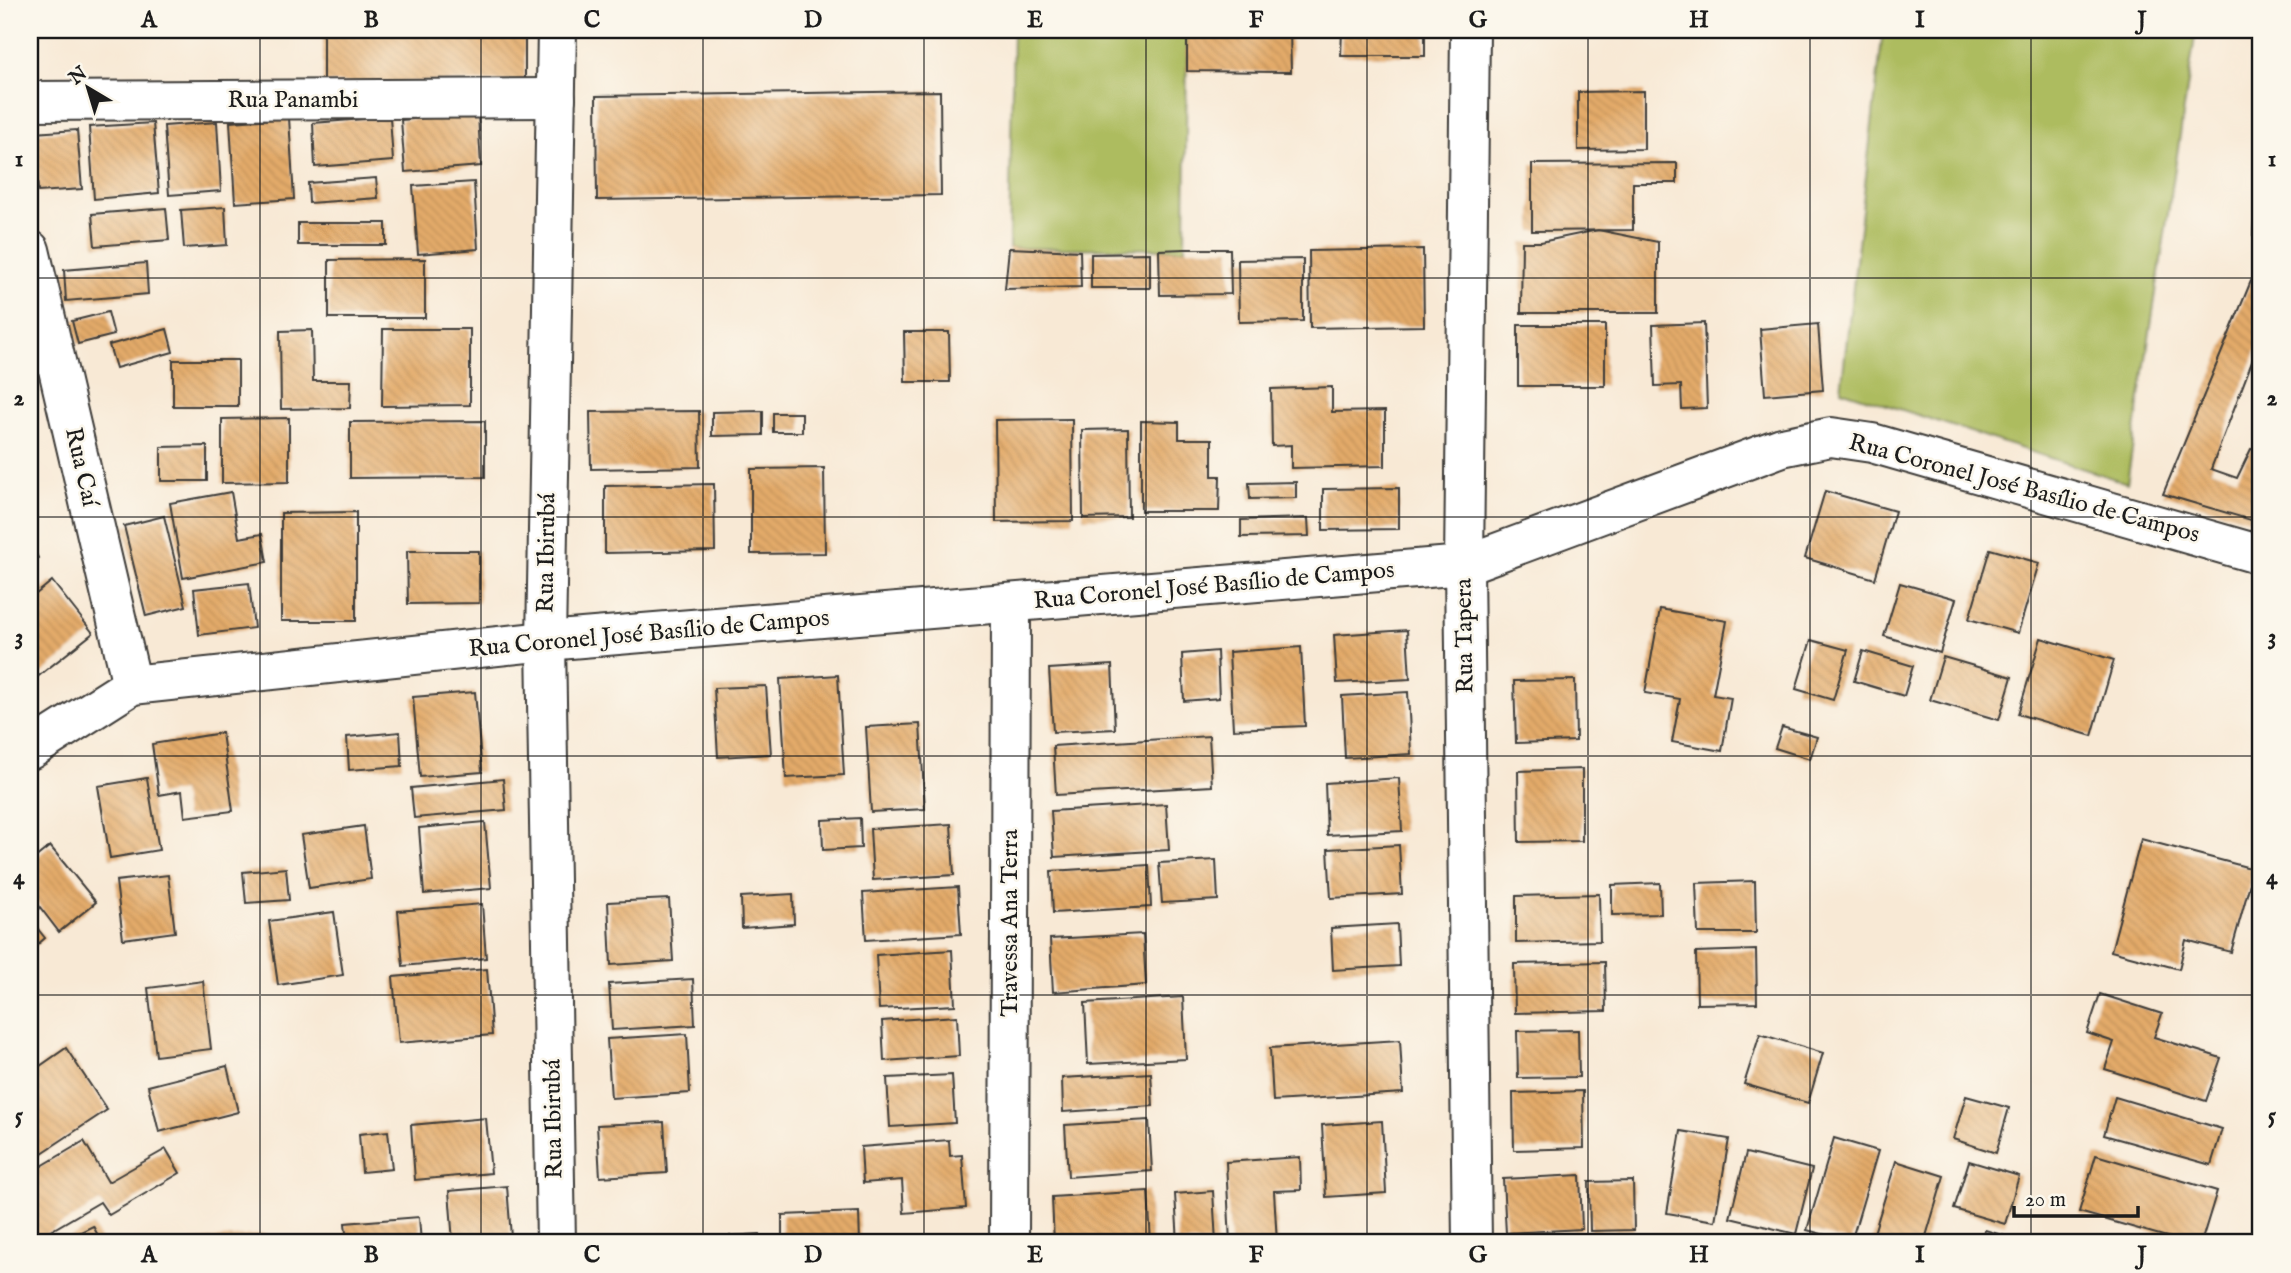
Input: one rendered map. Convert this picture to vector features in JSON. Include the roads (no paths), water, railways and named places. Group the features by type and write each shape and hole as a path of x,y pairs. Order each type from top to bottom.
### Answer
{"street":[{"name":"Rua Ibirubá","path":"556,1243 545,641 557,30"},
{"name":"Rua Tapera","path":"1470,30 1464,565 1472,1243"},
{"name":"Rua Panambi","path":"30,101 556,98"},
{"name":"Rua Caí","path":"30,250 132,685"},
{"name":"Rua Coronel José Basílio de Campos","path":"132,685 545,641 1464,565 1782,447 1831,438 1872,443 2261,555"},
{"name":"Travessa Ana Terra","path":"1009,1243 1011,603"},
{"path":"30,750 132,685"}]}
